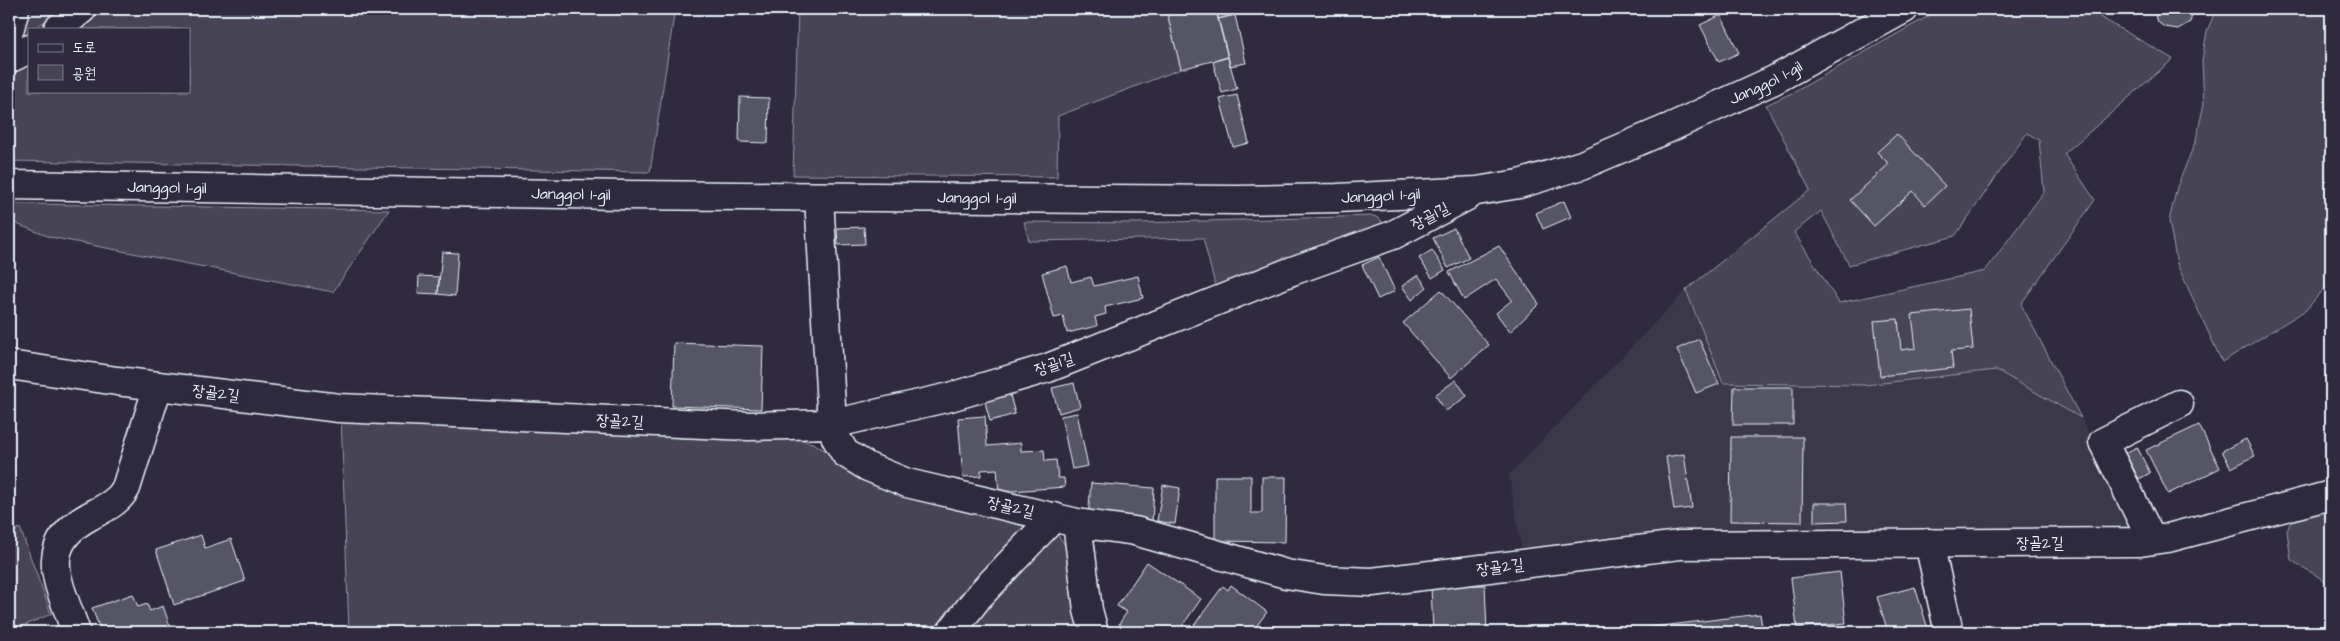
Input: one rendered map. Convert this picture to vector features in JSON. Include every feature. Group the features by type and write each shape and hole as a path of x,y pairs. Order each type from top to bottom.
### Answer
{"street":[{"path":"9,31 16,9"},
{"path":"59,28 82,9"},
{"name":"Janggol 1-gil","path":"9,185 819,197 1238,200 1337,198 1477,191 1519,184 1582,165 1608,154 1774,80 1904,9"},
{"path":"9,59 28,50"},
{"name":"장골1길","path":"832,424 950,397 1048,368 1292,271 1393,236 1477,191"},
{"path":"819,197 832,424"},
{"name":"장골2길","path":"9,365 158,386 339,408 749,426 832,424 836,438 845,452 868,467 907,483 1066,520 1135,531 1286,574 1324,580 1372,582 1680,545 1929,544 2152,540 2168,538 2331,495"},
{"path":"76,632 56,572 60,542 74,525 122,497 158,386"},
{"path":"2152,540 2103,442 2179,404"},
{"path":"1066,520 1094,632"},
{"name":"장골2길","path":"951,632 990,584 1066,520"},
{"path":"1929,544 1949,632"}],"shaded area":[{"path":"1686,290 1724,383 1865,385 1996,370 2081,418 2133,523 2128,534 1523,559 1509,475"}],"green space":[{"path":"23,9 62,9 35,28 28,28 28,33 15,39"},
{"path":"98,9 675,9 650,172 9,161 9,76 28,65 28,92 190,92 190,28 77,28"},
{"path":"798,9 1166,9 1181,69 1058,116 1057,177 793,175"},
{"path":"1941,9 2086,9 2173,59 2064,154 2095,200 2021,304 2081,418 1996,370 1865,385 1723,383 1686,290 1810,190 1766,105 1796,91","holes":["2027,133 2039,140 2044,192 1985,271 1839,303 1794,232 1821,211 1849,265 1955,236"]},
{"path":"2216,9 2331,9 2331,281 2306,310 2222,362 2177,264 2169,221 2177,187 2196,140 2204,103 2202,61 2207,31"},
{"path":"9,204 389,210 333,292 50,237 9,221"},
{"path":"1374,216 1381,220 1383,225 1217,293 1203,238 1029,241 1024,222 1138,223"},
{"path":"341,417 684,438 793,437 815,444 897,491 948,507 1034,525 939,632 349,632"},
{"path":"2331,506 2331,590 2322,579 2291,560 2287,531 2293,516"},
{"path":"20,528 51,614 9,632 9,533"},
{"path":"1050,530 1058,535 1066,547 1085,632 961,632"}],"building":[{"path":"1166,9 1216,9 1228,57 1181,69"},
{"path":"1216,9 1240,9 1241,13 1218,19"},
{"path":"2154,9 2194,9 2190,22 2178,29 2165,27 2160,24 2156,19"},
{"path":"1235,15 1246,63 1230,66 1218,19"},
{"path":"1721,15 1739,53 1719,62 1700,25"},
{"path":"1228,57 1237,89 1222,93 1213,62"},
{"path":"1237,95 1249,143 1233,147 1220,99"},
{"path":"740,97 769,98 768,143 739,142"},
{"path":"1897,134 1945,186 1925,205 1913,191 1874,226 1850,200 1889,164 1877,152"},
{"path":"1564,201 1571,217 1543,229 1536,213"},
{"path":"864,227 865,244 838,245 837,228"},
{"path":"1454,228 1469,258 1448,268 1433,238"},
{"path":"1499,246 1539,304 1510,332 1496,313 1512,300 1496,279 1464,300 1449,272"},
{"path":"1432,250 1445,270 1432,278 1419,258"},
{"path":"442,252 458,253 455,296 438,294"},
{"path":"1379,257 1395,291 1378,299 1362,265"},
{"path":"1067,266 1071,282 1091,277 1094,286 1138,276 1143,298 1105,307 1106,314 1095,317 1097,326 1067,333 1063,316 1054,318 1042,273"},
{"path":"1418,275 1427,287 1412,300 1402,286"},
{"path":"419,276 439,277 438,294 418,293"},
{"path":"1441,290 1489,345 1451,378 1403,323"},
{"path":"1969,309 1973,349 1951,351 1953,368 1880,376 1874,321 1898,319 1901,350 1916,348 1912,315"},
{"path":"1699,339 1719,384 1696,393 1677,349"},
{"path":"674,343 763,346 761,409 672,406"},
{"path":"1456,380 1467,396 1446,411 1435,395"},
{"path":"1074,383 1080,407 1059,413 1052,388"},
{"path":"1734,387 1793,387 1793,425 1733,425"},
{"path":"1009,391 1015,414 990,421 984,398"},
{"path":"1077,413 1088,466 1072,469 1061,416"},
{"path":"985,416 987,446 1021,443 1021,451 1044,450 1045,461 1056,460 1058,478 1064,478 1065,487 999,492 997,469 981,470 981,476 963,477 958,418"},
{"path":"2199,425 2220,468 2168,494 2146,450"},
{"path":"1731,437 1803,437 1802,522 1730,521"},
{"path":"2246,439 2255,456 2231,468 2222,451"},
{"path":"2137,447 2150,473 2139,479 2125,453"},
{"path":"1684,454 1692,508 1674,510 1666,457"},
{"path":"1215,476 1251,476 1251,513 1262,513 1262,477 1286,477 1285,542 1215,541"},
{"path":"1091,483 1154,488 1152,522 1088,518"},
{"path":"1163,485 1180,488 1175,524 1157,521"},
{"path":"1814,503 1846,503 1847,521 1814,522"},
{"path":"201,535 205,548 231,539 245,581 174,605 156,550"},
{"path":"1147,562 1201,599 1178,632 1131,632 1119,624 1127,612 1117,606"},
{"path":"1840,572 1846,623 1797,628 1791,578"},
{"path":"1231,585 1267,612 1252,632 1189,632 1223,586 1228,590"},
{"path":"1485,585 1487,632 1433,632 1431,586"},
{"path":"1915,587 1929,632 1888,632 1877,597"},
{"path":"133,594 138,607 147,604 150,611 163,606 172,632 101,632 92,608"},
{"path":"1760,614 1763,632 1637,632 1637,629"}]}
